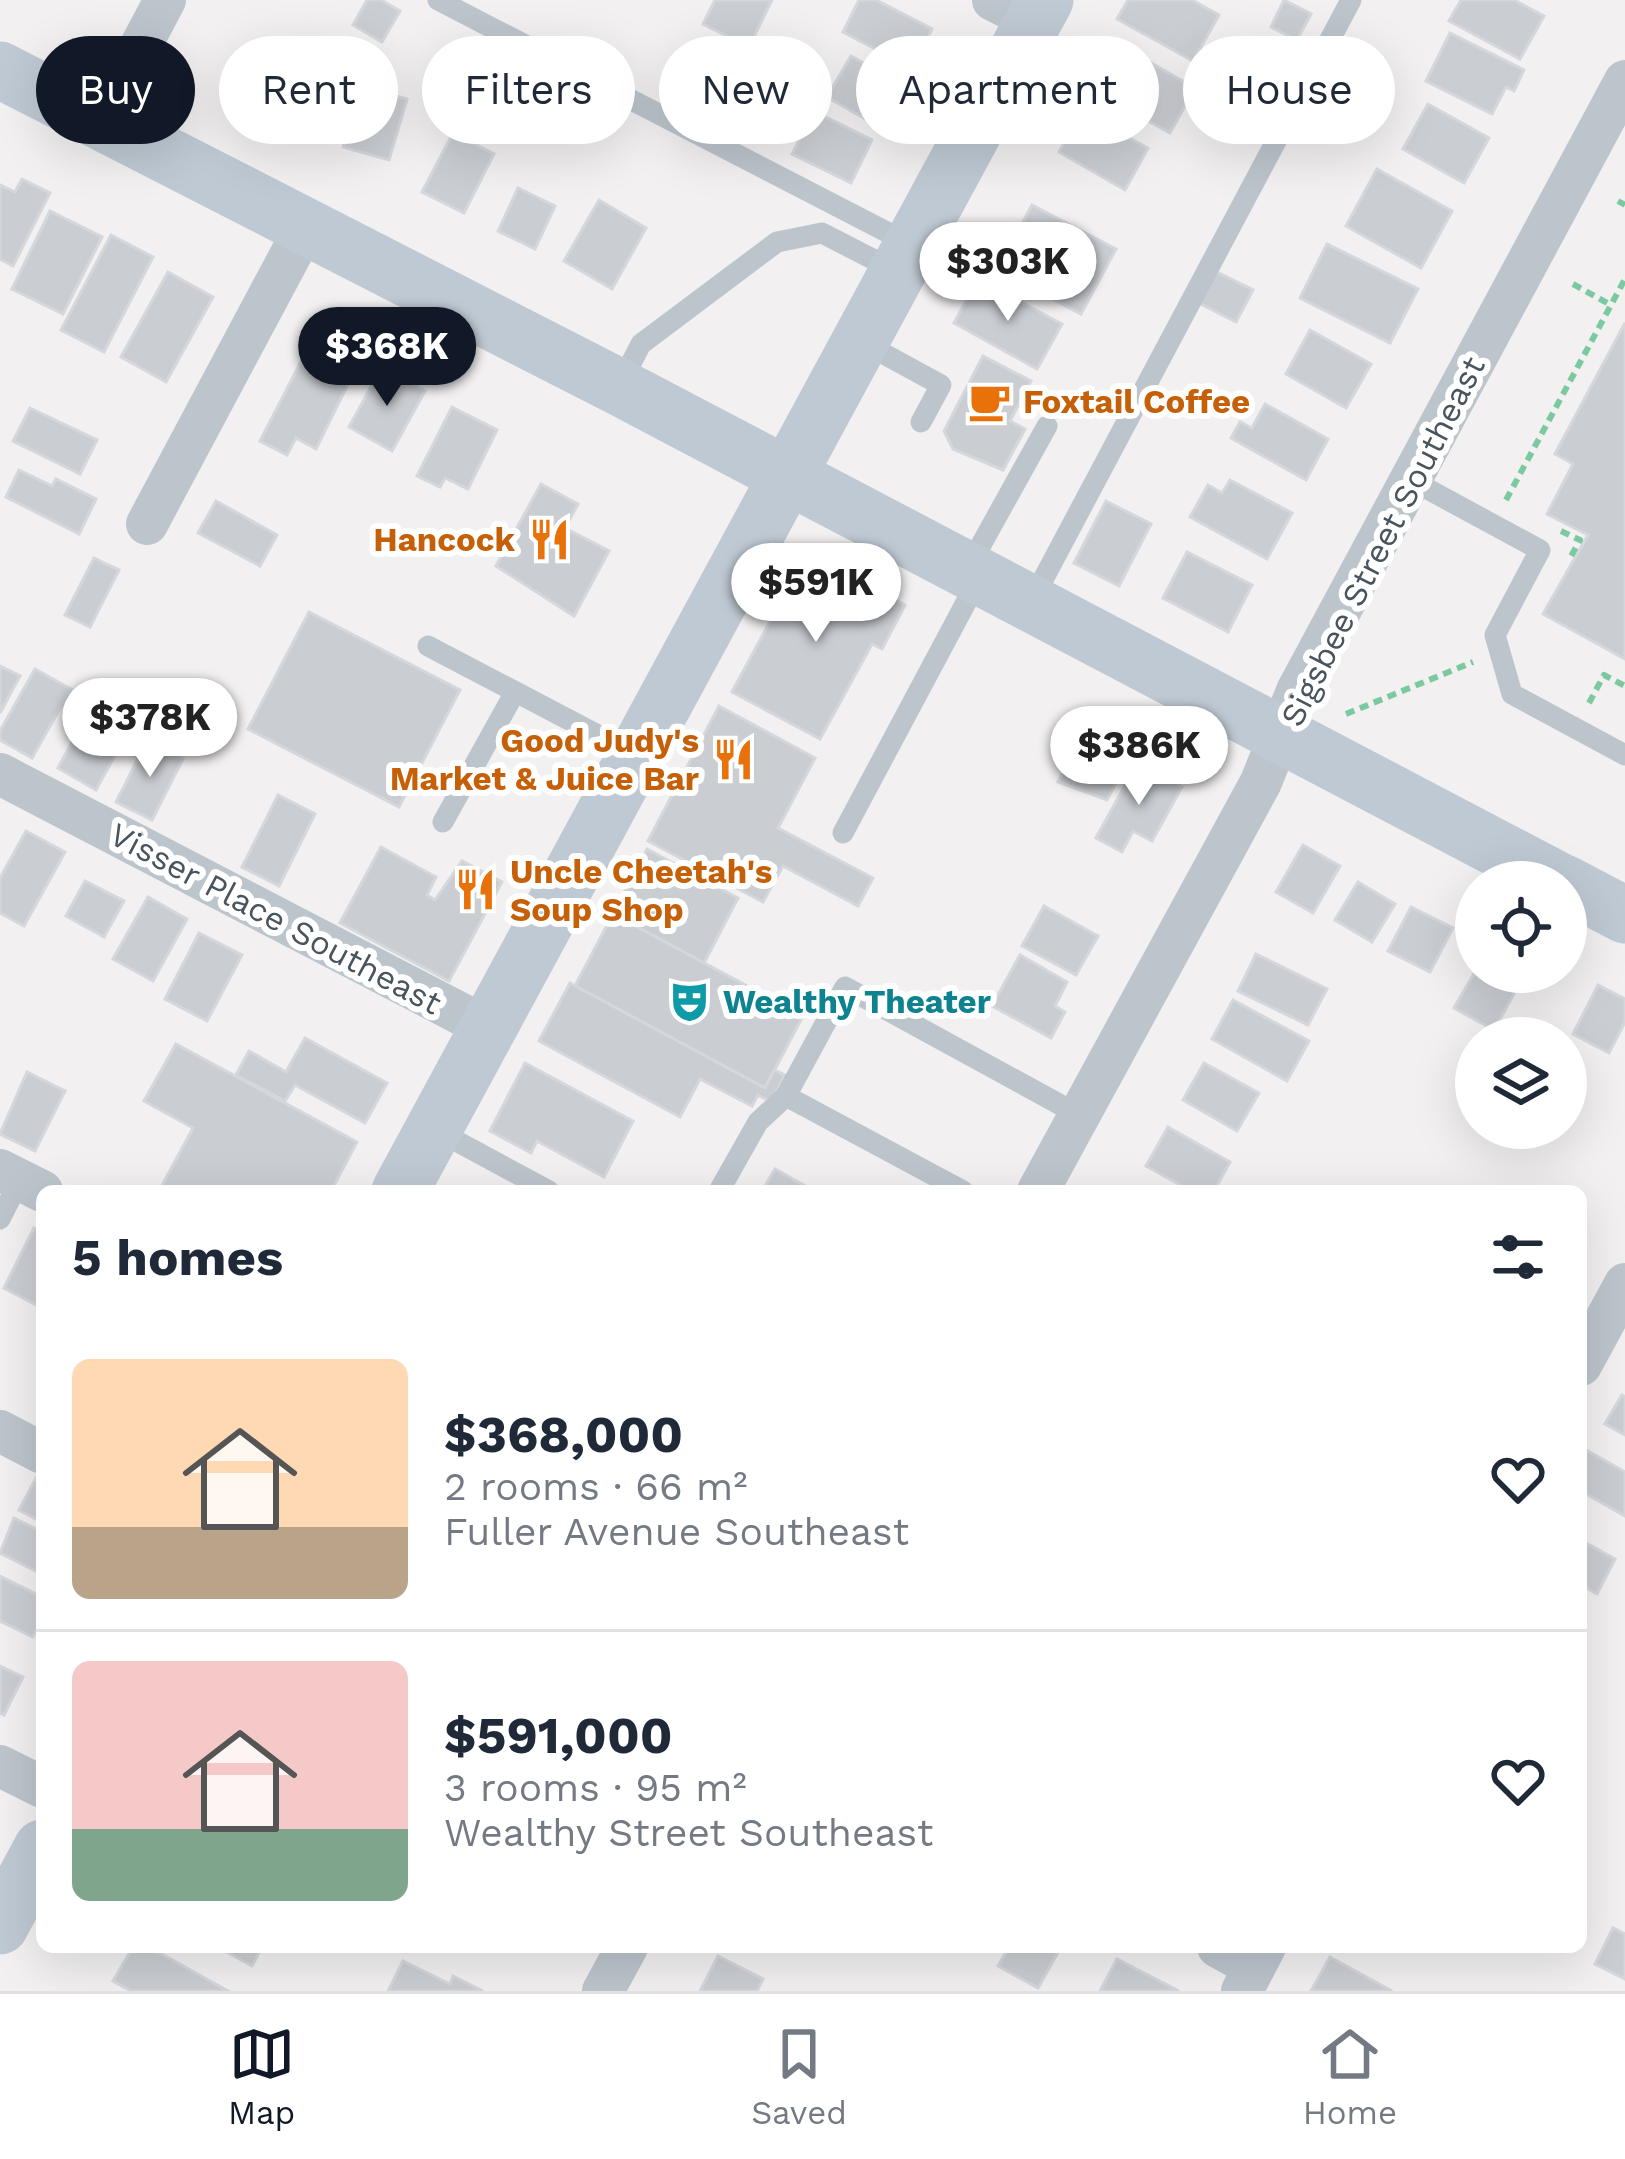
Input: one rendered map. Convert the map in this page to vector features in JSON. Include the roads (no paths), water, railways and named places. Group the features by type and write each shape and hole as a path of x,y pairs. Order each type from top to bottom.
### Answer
{"main road":[{"path":"403,1185 906,259 1024,7"},
{"path":"0,70 36,88"},
{"path":"146,144 1521,861"},
{"path":"1587,895 1625,915"},
{"path":"0,1926 36,1859"}],"street":[{"path":"146,36 165,0"},
{"name":"Sigsbee Street Southeast","path":"1041,1185 1261,782 1298,692 1625,81"},
{"path":"147,524 306,226"},
{"name":"Visser Place Southeast","path":"0,773 488,1028"},
{"path":"1587,1354 1625,1284"},
{"path":"0,1431 36,1450"},
{"path":"0,1766 36,1784"},
{"path":"603,1991 623,1953"}],"lane":[{"path":"438,0 906,259"},
{"path":"1030,604 1352,0"},
{"path":"619,387 641,344 777,242 822,233 906,259"},
{"path":"861,342 941,385 921,422"},
{"path":"842,833 1047,426"},
{"path":"1411,480 1540,550 1496,634 1512,694 1625,755"},
{"path":"428,646 634,755"},
{"path":"443,821 515,692"},
{"path":"722,1185 758,1122 786,1096 845,987 1078,1114"},
{"path":"786,1096 952,1185"},
{"path":"434,1128 538,1185"},
{"path":"0,1220 21,1180"}],"place":[{"name":"Foxtail Coffee","path":"989,401"},
{"name":"Hancock","path":"549,539"},
{"name":"Good Judy's Market & Juice Bar","path":"733,759"},
{"name":"Uncle Cheetah's Soup Shop","path":"476,890"},
{"name":"Wealthy Theater","path":"689,1001"}]}
